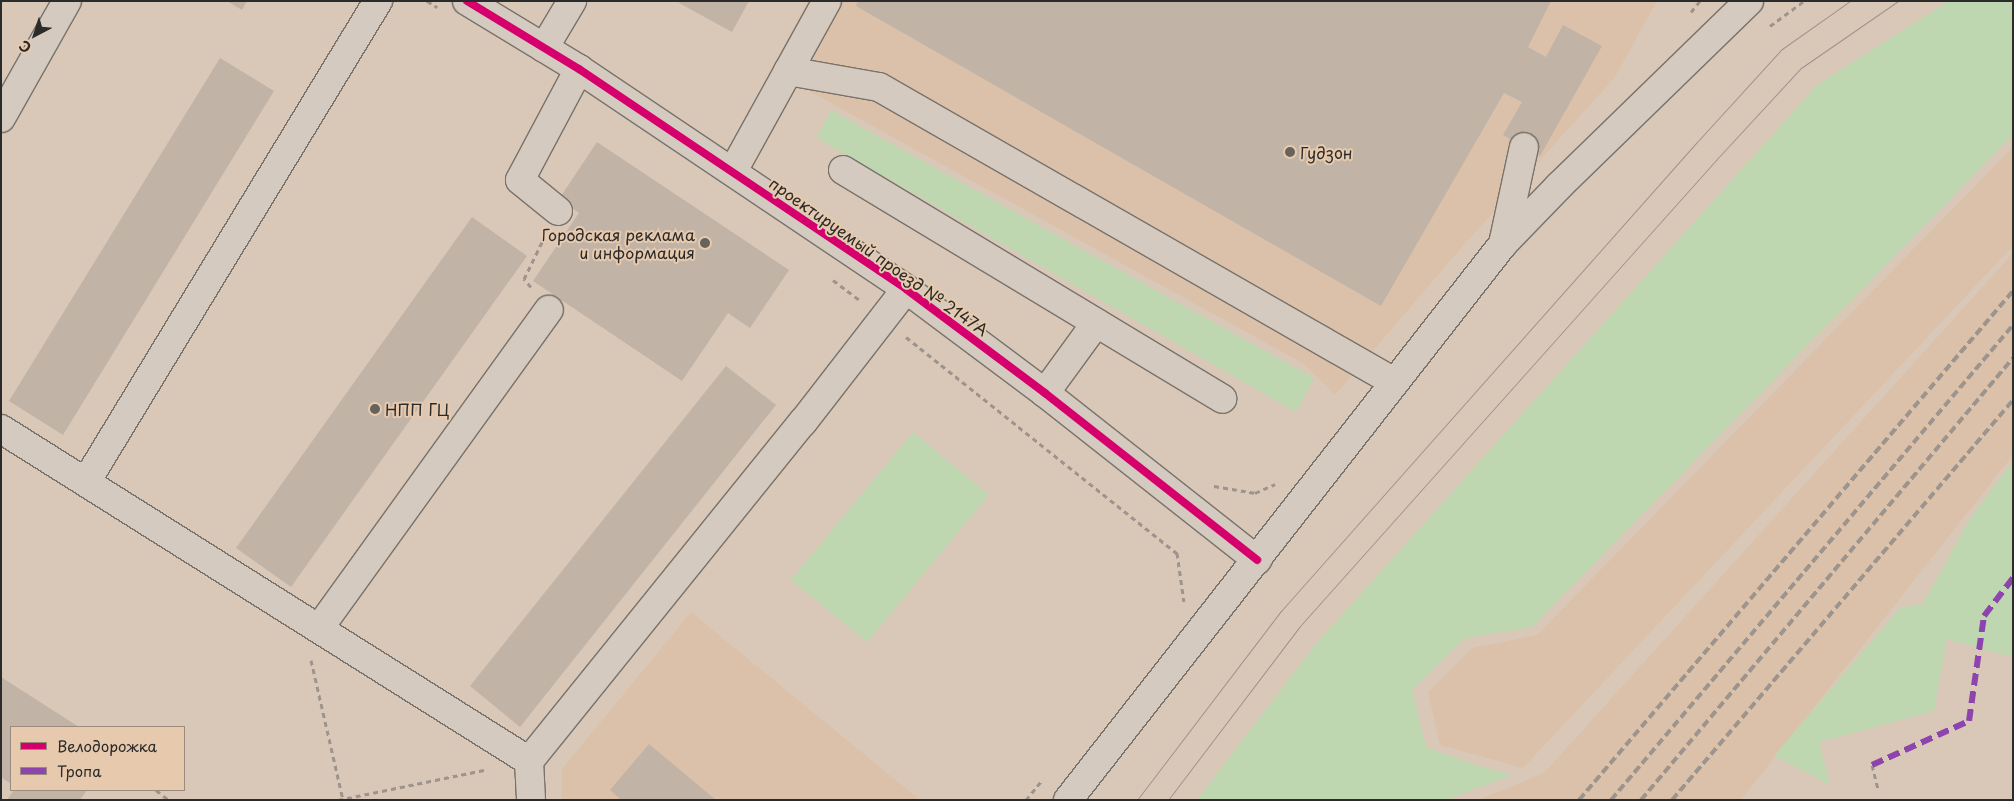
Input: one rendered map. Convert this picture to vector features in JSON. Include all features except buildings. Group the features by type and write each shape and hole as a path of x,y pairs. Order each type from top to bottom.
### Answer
{"main road":[{"path":"1,118 67,1"},
{"path":"86,482 378,1"},
{"name":"проектируемый проезд № 2147А","path":"467,1 579,69 906,289 1045,393 1257,560"},
{"path":"544,48 572,1"},
{"path":"733,171 827,1"},
{"path":"1068,800 1502,244 1749,1"},
{"path":"558,211 520,180 579,69"},
{"path":"788,71 879,88 1394,382"},
{"path":"1502,244 1524,147"},
{"path":"843,170 1222,400"},
{"path":"531,800 529,761 803,422 906,289"},
{"path":"320,628 549,310"},
{"path":"1045,393 1096,323"},
{"path":"1,429 529,761"}],"path":[{"path":"549,310 524,279 558,211"},
{"path":"1211,485 1256,493 1278,483"},
{"path":"320,628 309,650 343,799"},
{"path":"338,800 529,761"},
{"path":"1872,765 1878,789"},
{"path":"157,791 169,800"}],"shaded area":[{"path":"808,1 1657,1 1615,77 1463,246 1335,395 1304,364 771,70"},
{"path":"2013,147 2013,246 1523,768 1440,745 1428,692 1472,648 1537,635"},
{"path":"2013,253 2013,455 1741,800 1478,800 1544,773"},
{"path":"691,612 920,800 562,800 562,769"}],"green space":[{"path":"1949,1 2013,1 2013,135 1532,627 1465,638 1412,690 1426,747 1478,766 1513,775 1445,800 1197,800 1315,645 1818,84"},
{"path":"831,110 1314,378 1296,412 817,138"},
{"path":"913,432 989,495 867,642 791,580"},
{"path":"2013,461 2013,654 2007,656 1947,639 1934,711 1819,742 1830,785 1774,756 1901,607 1922,605 1971,517"}],"tram line":[{"path":"1137,800 1281,611 1697,142 1782,49 1850,1"},
{"path":"1168,800 1300,626 1716,160 1801,68 1898,1"}],"railway":[{"path":"1579,800 2013,291"},
{"path":"1611,800 2013,325"},
{"path":"1641,800 2013,358"},
{"path":"1672,800 2013,400"}],"marked path":[{"path":"1872,765 1969,721 1984,616 2013,578"}],"cycle path":[{"path":"467,1 579,69 906,289 1045,393 1257,560"}],"place":[{"name":"Гудзон","path":"1290,152"},
{"name":"Городская реклама и информация","path":"705,243"},
{"name":"НПП ГЦ","path":"375,409"}]}
